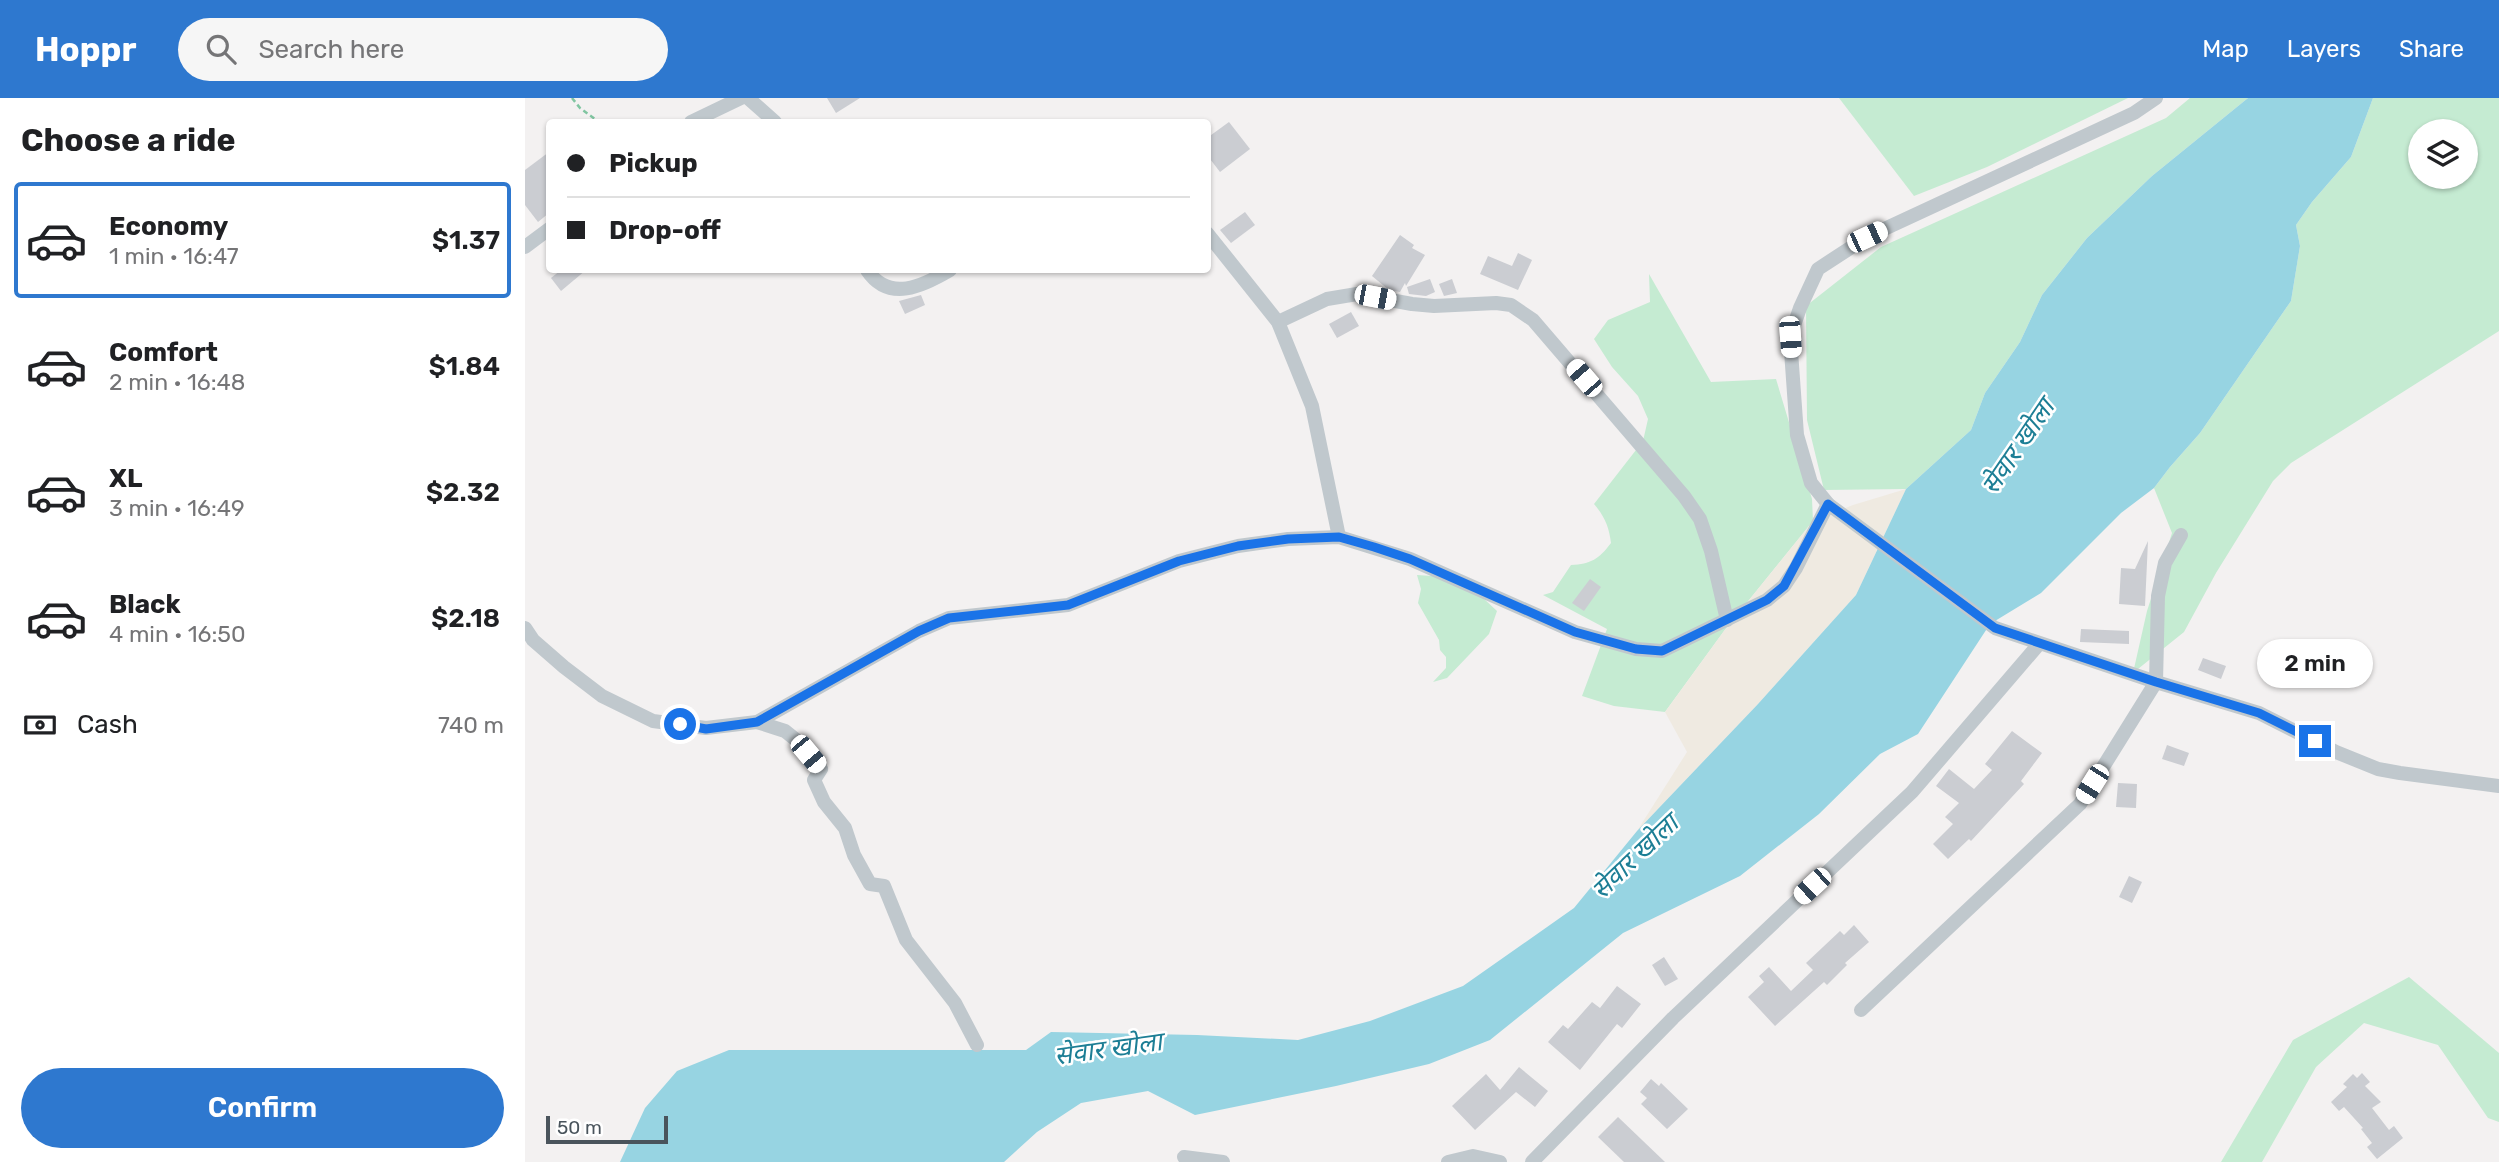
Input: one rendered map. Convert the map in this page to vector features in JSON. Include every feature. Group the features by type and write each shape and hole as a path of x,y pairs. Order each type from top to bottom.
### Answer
{"street":[{"path":"697,119 741,98"},
{"path":"748,98 772,119"},
{"path":"2156,98 2134,113 1867,237 1818,269 1790,337 1797,435 1811,483 1818,495 1828,504 1995,628 2259,713 2336,752 2378,769 2499,786"},
{"path":"525,247 546,231"},
{"path":"1211,238 1278,322 1312,406 1339,537"},
{"path":"870,273 884,286 904,290 925,285 945,273"},
{"path":"1278,322 1327,299 1357,293 1412,304 1453,306 1496,303 1511,305 1522,311 1533,320 1700,519 1711,551 1727,620"},
{"path":"525,628 533,640 602,696 653,721 706,729 757,722 919,631 949,618 1068,605 1179,561 1238,546 1288,539 1339,537 1410,559 1575,632 1636,649 1662,651 1767,600 1784,586 1828,504"},
{"path":"1861,1010 2080,804 2156,682 2158,596 2165,562 2181,535"},
{"path":"1532,1162 1673,1018 1912,792 2039,644"},
{"path":"757,722 785,731 821,769 814,780 824,802 845,828 854,855 870,884 884,886 907,940 955,1003 977,1045"},
{"path":"1448,1162 1473,1156 1500,1162"},
{"path":"1184,1157 1223,1162"}],"path":[{"path":"572,98 595,119"}],"green space":[{"path":"1839,98 2128,98 1987,167 1914,196"},
{"path":"2190,98 2248,98 2152,176 2087,238 2042,295 2020,342 1985,393 1971,430 1906,489 1824,490 1807,420 1806,306 1881,247 2166,118"},
{"path":"2373,98 2499,98 2499,331 2291,463 2273,481 2216,573 2184,632 2133,673 2147,611 2172,533 2154,488 2200,433 2291,301 2300,246 2296,225 2351,157"},
{"path":"1649,274 1711,382 1776,379 1812,499 1813,521 1724,631 1665,712 1614,706 1582,696 1607,629 1543,595 1553,592 1571,565 1594,560 1611,543 1606,522 1594,504 1643,441 1648,419 1638,396 1612,367 1594,339 1608,320 1650,302"},
{"path":"1417,575 1447,577 1483,598 1497,611 1489,634 1447,678 1433,682 1446,668 1446,657 1440,650 1439,640 1418,603 1421,589"},
{"path":"2409,977 2499,1053 2499,1122 2488,1118 2438,1045 2364,1023 2316,1067 2262,1162 2221,1162 2293,1040"}],"sand":[{"path":"1906,489 1856,595 1758,704 1637,831 1687,752 1665,712 1724,631 1813,521 1853,505"}],"water":[{"name":"सेवार खोला","path":"2248,98 2373,98 2351,157 2296,225 2300,246 2291,301 2200,433 2154,488 2121,513 2041,593 1990,624 1918,734 1880,754 1819,814 1740,876 1623,933 1490,1040 1429,1064 1195,1115 1148,1091 1081,1103 1037,1132 1004,1162 620,1162 645,1108 677,1071 729,1050 1026,1050 1051,1032 1298,1040 1370,1021 1463,986 1574,908 1637,831 1758,704 1856,595 1906,489 1971,430 1985,393 2020,342 2042,295 2087,238 2152,176"}],"building":[{"path":"827,98 860,98 836,113"},
{"path":"1229,122 1250,149 1220,172 1211,160 1211,135"},
{"path":"546,154 546,215 538,222 525,205 525,170"},
{"path":"1245,212 1255,225 1231,243 1220,230"},
{"path":"1400,235 1414,245 1412,248 1425,255 1400,292 1389,290 1372,276"},
{"path":"1518,253 1532,260 1518,290 1480,274 1488,256 1512,266"},
{"path":"557,273 582,273 561,291 551,278"},
{"path":"1430,279 1435,292 1426,296 1409,294 1407,287"},
{"path":"1452,279 1457,293 1444,296 1439,284"},
{"path":"921,295 925,305 905,314 899,301"},
{"path":"1351,312 1359,326 1337,338 1329,324"},
{"path":"2148,541 2145,606 2119,604 2121,568 2135,569"},
{"path":"1590,579 1601,587 1584,611 1572,603"},
{"path":"2081,629 2129,631 2129,644 2080,642"},
{"path":"2203,658 2226,666 2221,679 2198,670"},
{"path":"2012,731 2042,753 2021,781 2024,784 1971,841 1969,839 1948,859 1933,844 1953,824 1945,817 1959,803 1936,786 1949,769 1974,789 1992,770 1985,764"},
{"path":"2167,745 2189,753 2184,766 2162,759"},
{"path":"2118,783 2137,784 2136,808 2116,807"},
{"path":"2129,876 2142,882 2132,903 2119,897"},
{"path":"1854,925 1869,942 1845,963 1847,965 1827,985 1824,982 1775,1026 1748,997 1764,982 1759,976 1769,967 1791,991 1813,970 1806,963 1840,931 1844,935"},
{"path":"1664,957 1678,979 1665,986 1652,965"},
{"path":"1617,986 1641,1004 1622,1028 1617,1024 1580,1070 1548,1042 1563,1025 1568,1029 1592,1002 1600,1008"},
{"path":"1519,1067 1548,1091 1535,1107 1516,1092 1475,1130 1452,1106 1486,1074 1500,1090"},
{"path":"2362,1073 2370,1082 2365,1086 2381,1102 2372,1108 2389,1130 2394,1126 2403,1138 2377,1159 2367,1147 2372,1143 2361,1129 2363,1128 2344,1107 2339,1111 2331,1102 2347,1087 2343,1084 2353,1074 2357,1078"},
{"path":"1651,1079 1659,1086 1661,1083 1688,1109 1667,1129 1641,1104 1647,1098 1640,1092"},
{"path":"1618,1117 1665,1162 1624,1162 1598,1137"}],"route":[{"path":"680,724 706,729 757,722 919,631 949,618 1068,605 1179,561 1238,546 1288,539 1339,537 1374,547 1410,559 1575,632 1636,649 1662,651 1767,600 1784,586 1828,504 1995,628 2259,713 2315,741"}]}
